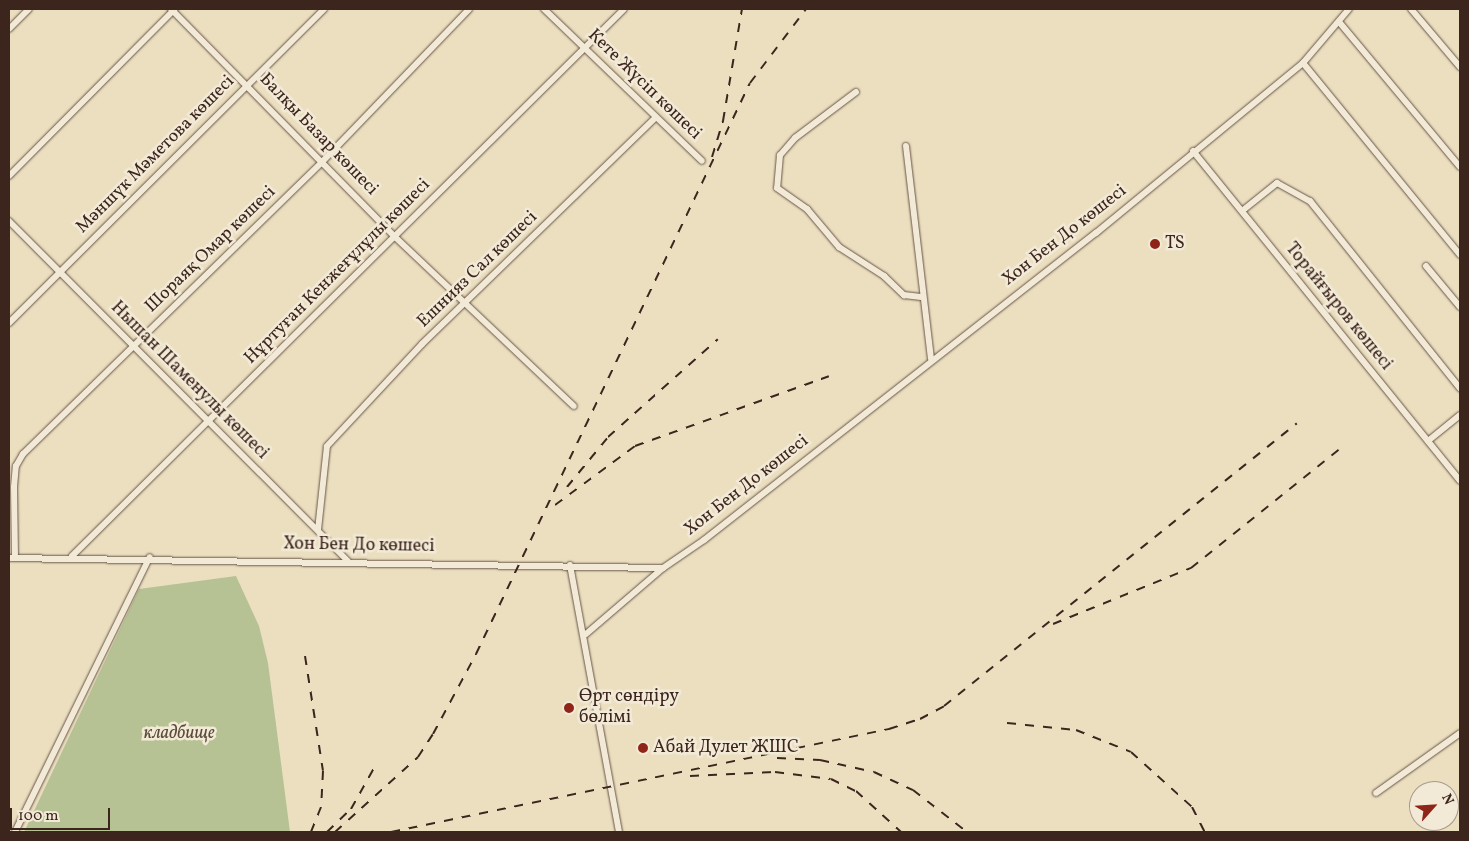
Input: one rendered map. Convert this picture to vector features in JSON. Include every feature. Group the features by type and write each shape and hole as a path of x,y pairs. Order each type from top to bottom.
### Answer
{"street":[{"path":"9,29 30,9"},
{"path":"9,176 173,9"},
{"name":"Балқы Базар көшесі","path":"173,9 248,84 394,237 574,406"},
{"name":"Мәншүк Мәметова көшесі","path":"9,323 324,9"},
{"name":"Шораяқ Омар көшесі","path":"12,558 16,466 133,346 322,162 469,9"},
{"name":"Кете Жүсіп көшесі","path":"544,9 654,119 702,162"},
{"name":"Нұртуған Кенжеғұлұлы көшесі","path":"72,556 624,9"},
{"name":"Хон Бен До көшесі","path":"12,558 72,556 150,557 663,568 704,540 931,360 1096,233 1193,150 1303,63 1340,23 1349,9"},
{"path":"1411,9 1460,67"},
{"path":"1340,23 1460,167"},
{"path":"1303,63 1460,255"},
{"path":"856,92 795,138 780,155 777,188 807,209 839,247 884,276 904,295 922,297"},
{"name":"Ешнияз Сал көшесі","path":"318,530 327,446 465,303 654,119"},
{"path":"906,146 912,169 922,297 931,360"},
{"name":"Торайғыров көшесі","path":"1193,150 1460,482"},
{"path":"1242,211 1277,183 1310,201 1460,388"},
{"name":"Нышан Шаменулы көшесі","path":"9,221 348,561"},
{"path":"1426,266 1460,307"},
{"path":"1428,441 1460,414"},
{"path":"15,832 150,557"},
{"path":"570,565 586,634 619,832"},
{"path":"586,634 663,568"},
{"path":"1376,792 1460,733"}],"green space":[{"name":"кладбище","path":"236,576 259,626 268,663 290,832 24,832 139,589"}],"railway":[{"path":"712,157 723,121 742,9"},
{"path":"335,832 418,757 433,734 476,654 750,83 806,9"},
{"path":"567,487 608,437 718,339"},
{"path":"555,505 635,446 829,376"},
{"path":"391,832 889,729 920,719 944,706 1297,423"},
{"path":"1053,624 1191,568 1341,448"},
{"path":"305,656 323,771 321,807 311,832"},
{"path":"1007,723 1076,730 1131,752 1192,807 1205,832"},
{"path":"777,758 820,760 874,772 913,790 967,832"},
{"path":"327,832 351,809 374,768"},
{"path":"690,776 775,772 831,779 856,791 901,832"}],"place":[{"name":"TS","path":"1155,244"},
{"name":"Өрт сөндіру бөлімі","path":"569,708"},
{"name":"Абай Дулет ЖШС","path":"643,748"}]}
